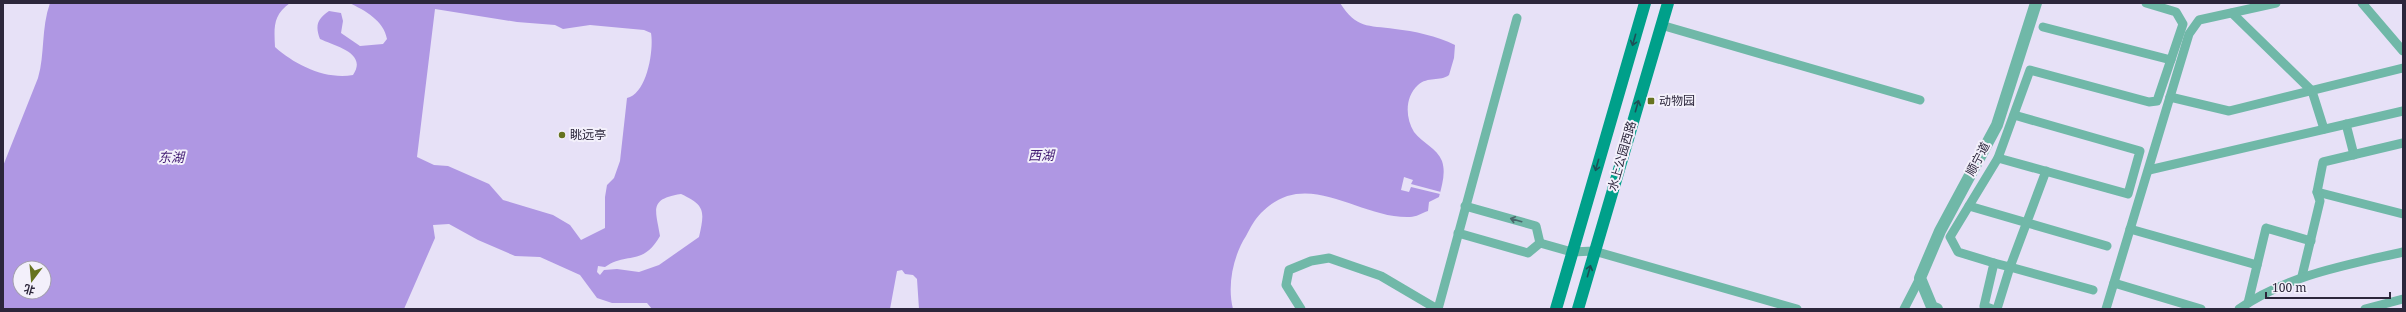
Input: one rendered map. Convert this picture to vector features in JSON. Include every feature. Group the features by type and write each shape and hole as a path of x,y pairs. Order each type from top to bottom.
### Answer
{"main road":[{"name":"水上公园西路","path":"1556,309 1644,3"},
{"name":"水上公园西路","path":"1578,309 1668,3"}],"street":[{"name":"顺宁道","path":"1904,309 1920,278 1940,231 1997,125 2036,3"},
{"path":"2093,290 1958,252 1950,237 1998,158 2030,70 2149,102 2157,100 2183,24 2176,12 2146,3"},
{"path":"2106,309 2189,34 2199,20 2276,3"},
{"path":"2362,3 2403,51"},
{"path":"2232,13 2312,91 2324,129"},
{"path":"1301,309 1286,285 1288,270 1311,261 1329,258 1381,276 1438,309 1517,18"},
{"path":"1661,25 1920,100"},
{"path":"2043,27 2171,60"},
{"path":"2170,97 2230,111 2403,68"},
{"path":"2149,170 2403,111"},
{"path":"1998,158 2128,194 2140,151 2014,115"},
{"path":"2346,124 2354,155"},
{"path":"2302,276 2320,202 2317,192 2324,162 2403,143"},
{"path":"1997,309 2010,267 2028,223 2046,171"},
{"path":"2317,192 2403,214"},
{"path":"1465,206 1536,226 1540,243"},
{"path":"1969,206 2107,246"},
{"path":"2248,303 2266,228 2311,241"},
{"path":"2130,230 2257,265"},
{"path":"1458,233 1528,253 1540,243"},
{"path":"1540,243 1572,252 1594,251 1797,309"},
{"path":"2239,309 2302,276 2403,251"},
{"path":"1992,309 1984,306 1994,263"},
{"path":"1920,278 1932,307 1937,309"},
{"path":"2114,283 2201,309"},
{"path":"2365,309 2403,299"}],"water":[{"name":"西湖","path":"50,3 290,3 280,12 276,22 275,47 292,60 311,70 343,76 353,75 357,67 356,61 348,51 320,39 317,27 318,23 325,14 329,11 341,13 343,21 341,33 360,46 383,44 387,39 382,27 373,17 349,3 1340,3 1357,22 1370,26 1418,33 1441,39 1455,45 1454,58 1449,75 1422,82 1418,85 1411,95 1408,107 1409,120 1414,132 1440,156 1444,170 1439,197 1429,202 1428,211 1412,217 1391,215 1371,211 1333,198 1315,194 1296,194 1278,200 1261,213 1241,244 1232,271 1231,300 1233,309 919,309 917,279 913,275 905,274 902,270 897,271 890,309 652,309 647,303 612,303 597,298 580,275 540,257 515,256 478,240 449,224 433,225 435,238 404,309 3,309 3,166 38,78 42,60 45,22","holes":["435,9 517,22 555,25 563,29 590,25 644,30 651,33 652,41 648,70 640,89 634,95 627,98 620,161 614,178 607,185 605,197 605,228 581,240 570,225 553,215 503,200 489,184 448,166 434,165 417,157","681,194 695,202 701,210 702,221 699,237 659,265 639,272 617,269 604,270 600,275 597,272 598,266 605,267 613,262 647,252 660,236 656,213 659,203 663,199 670,196"]}],"pier":[{"path":"1404,177 1413,180 1411,184 1441,192 1440,194 1411,187 1409,192 1401,190"}],"place":[{"name":"动物园","path":"1651,101"},
{"name":"眺远亭","path":"562,135"}],"water label":[{"name":"东湖","path":"171,157"}]}
